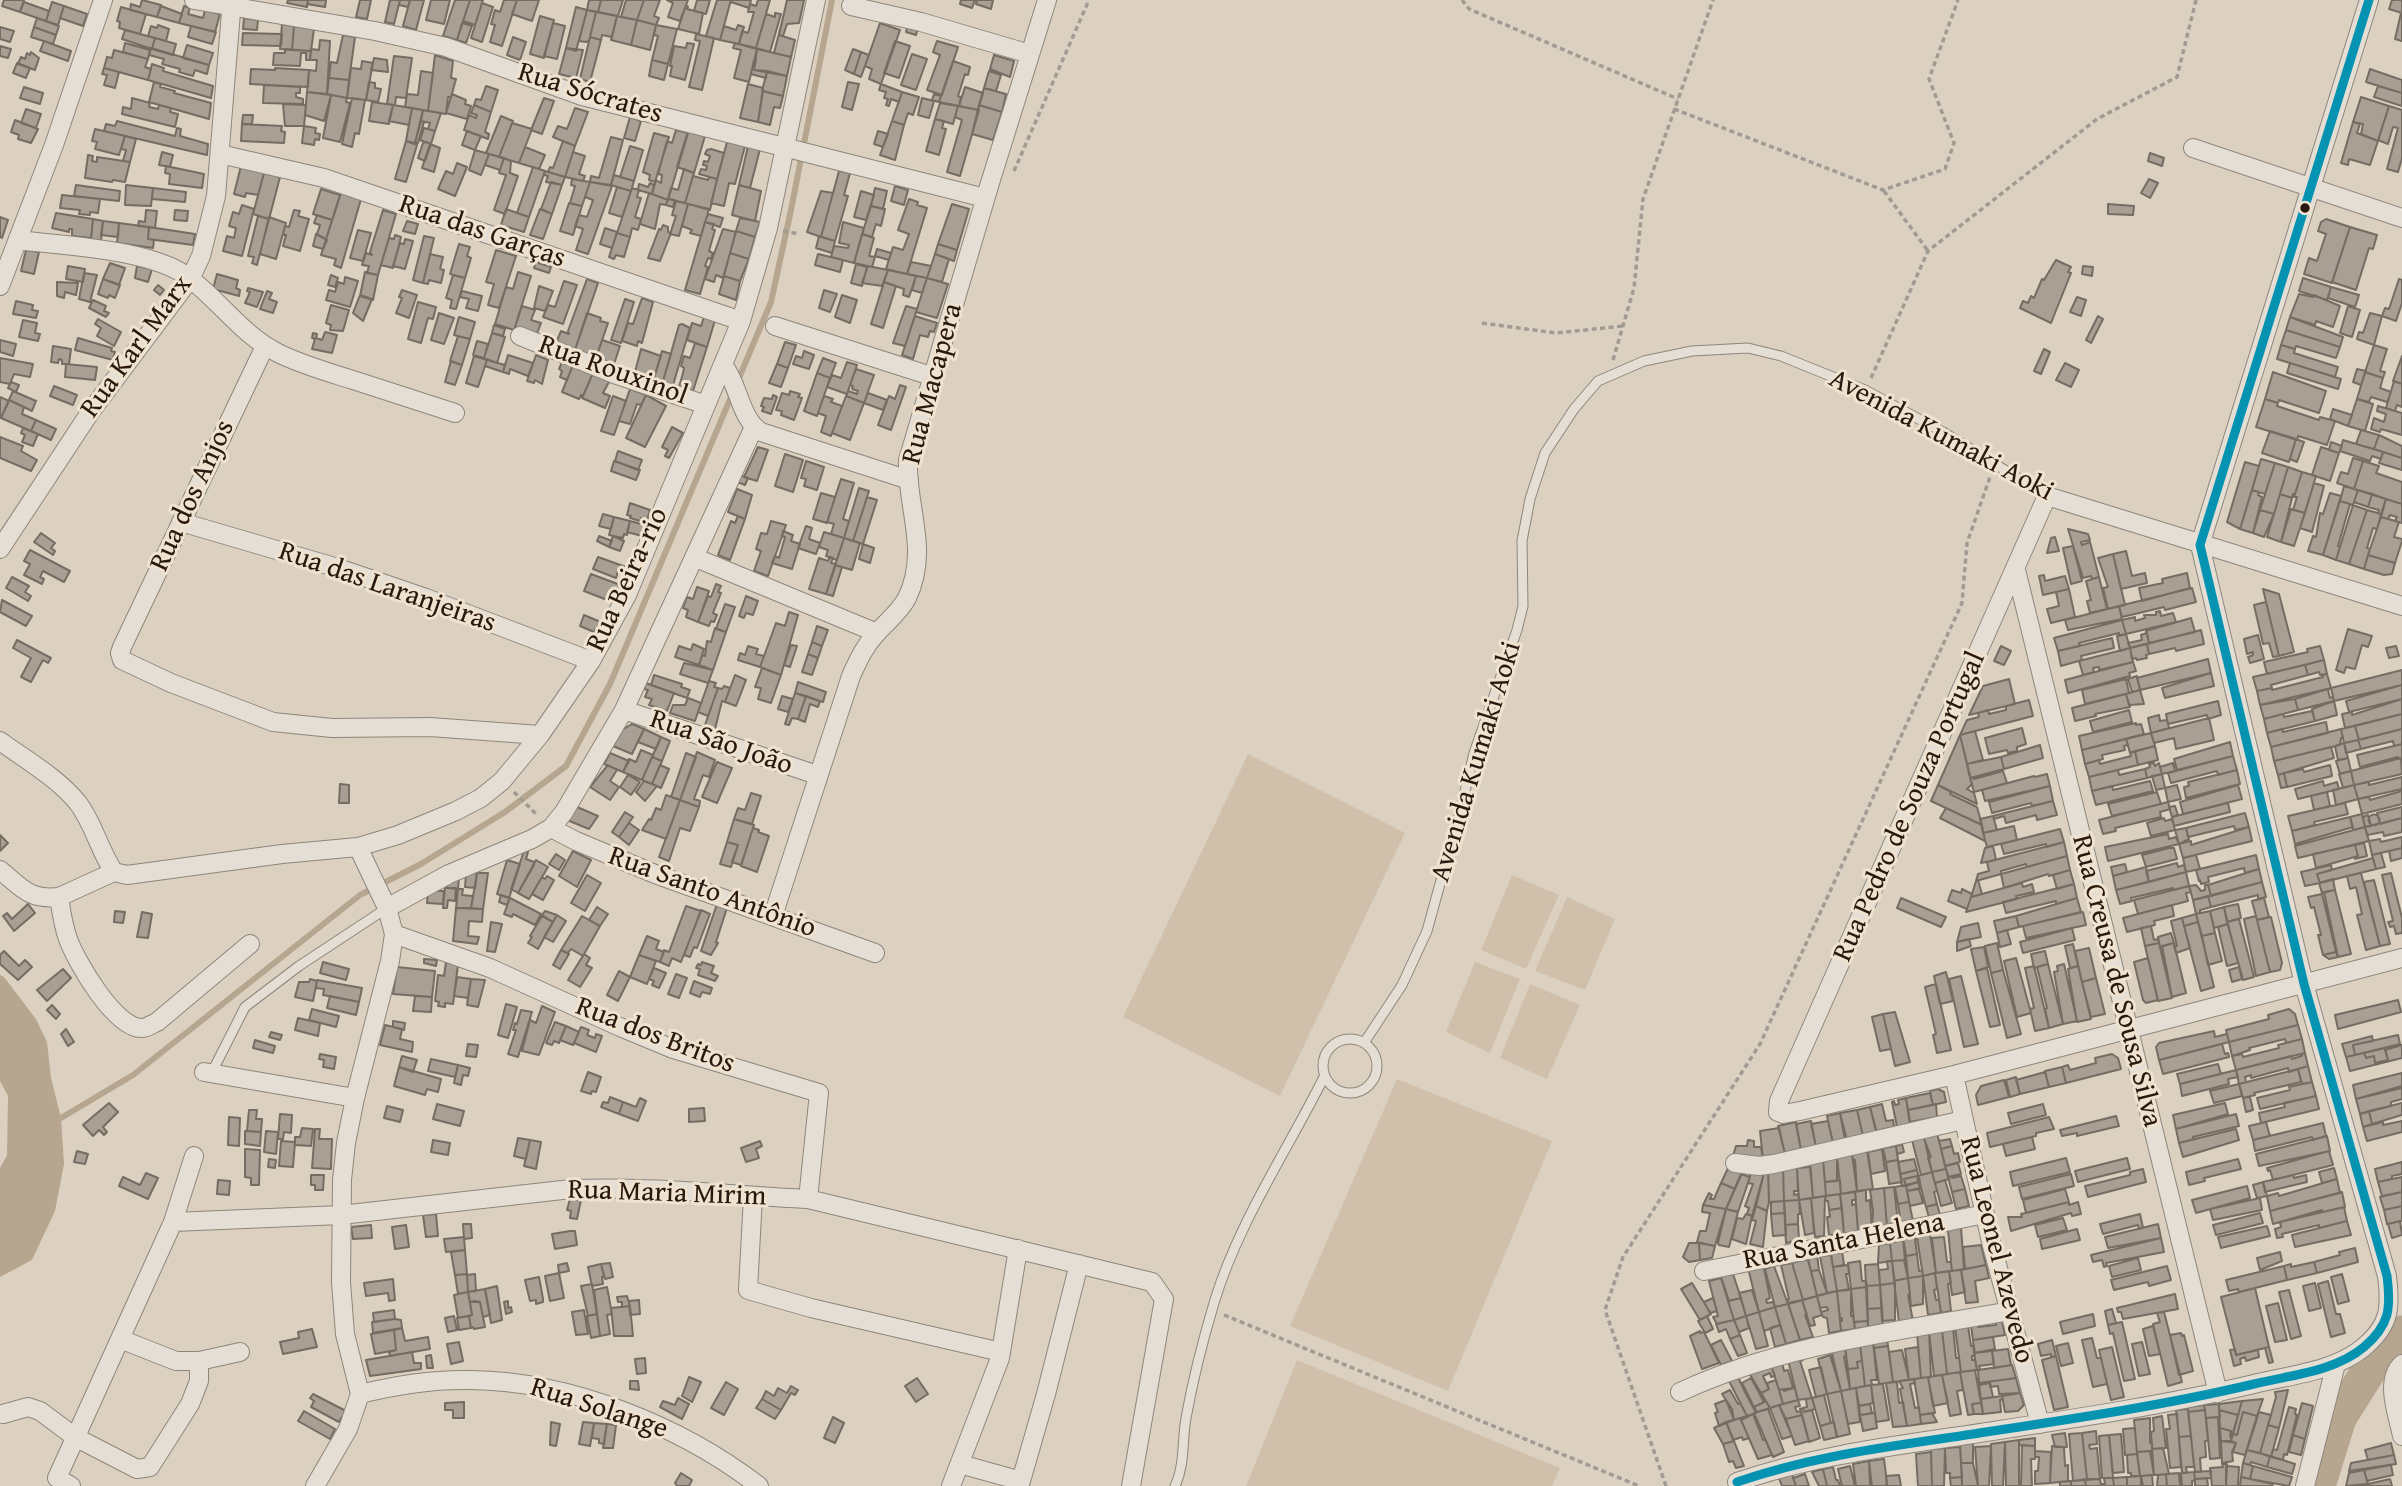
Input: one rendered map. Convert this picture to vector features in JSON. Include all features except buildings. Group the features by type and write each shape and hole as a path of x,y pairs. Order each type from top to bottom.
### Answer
{"street":[{"path":"0,286 83,63 103,0"},
{"name":"Rua Sócrates","path":"194,0 232,3 446,47 582,96 822,156 987,190"},
{"name":"Rua Beira-rio","path":"114,872 127,875 145,874 271,856 362,854 481,797 502,781 540,734 591,661 627,595 706,405 728,371 762,255 788,148 816,0"},
{"name":"Rua Macapera","path":"773,916 851,676 863,650 902,606 914,577 917,529 908,480 908,460 987,190 1047,0"},
{"path":"1737,1482 1792,1465 1854,1452 2040,1424 2218,1392 2336,1364 2362,1348 2380,1331 2390,1303 2394,1274 2304,984 2200,545 2369,0"},
{"name":"Rua Karl Marx","path":"0,549 91,411 190,279 201,256 216,196 232,3"},
{"path":"851,6 921,22 1030,54"},
{"path":"2193,148 2402,218"},
{"name":"Rua das Garças","path":"220,154 286,167 324,178 741,321"},
{"path":"18,240 103,251 166,265 190,279 265,346 303,364 455,413"},
{"path":"775,326 931,376"},
{"name":"Rua Rouxinol","path":"520,336 614,374 706,405"},
{"name":"Rua dos Anjos","path":"265,346 122,647 121,658 226,706 273,722 331,728 430,727 540,734"},
{"name":"Rua Rouxinol","path":"728,371 754,427"},
{"path":"385,904 508,850 548,825 576,795 624,710 754,427 761,432 908,480"},
{"name":"Avenida Kumaki Aoki","path":"2047,496 2402,606"},
{"name":"Rua Pedro de Souza Portugal","path":"1954,1076 1783,1114 1778,1112 1779,1101 2047,496"},
{"name":"Rua das Laranjeiras","path":"181,522 338,568 426,598 591,661"},
{"path":"696,558 877,633"},
{"name":"Rua Creusa de Sousa Silva","path":"2016,570 2218,1392"},
{"name":"Rua São João","path":"624,710 817,775"},
{"path":"0,741 62,787 77,802 114,872 59,897 32,896 0,870"},
{"name":"Rua Santo Antônio","path":"548,825 576,841 654,874 875,953"},
{"path":"315,1486 348,1429 360,1394 345,1334 341,1282 345,1143 390,961 394,934 385,904 362,854"},
{"path":"59,897 67,938 75,958 113,1011 140,1028 146,1028 157,1021 250,944"},
{"name":"Rua dos Britos","path":"394,934 490,968 673,1049 819,1093 808,1199"},
{"path":"1954,1076 2402,958"},
{"path":"207,1073 355,1098"},
{"name":"Rua Leonel Azevedo","path":"1954,1076 1985,1214 2040,1424"},
{"path":"1735,1163 1759,1166 1774,1164 1963,1120"},
{"path":"71,1486 57,1478 173,1223 194,1156"},
{"name":"Rua Maria Mirim","path":"173,1223 341,1215 571,1189 602,1188 808,1199 1152,1282 1164,1299 1131,1486"},
{"path":"753,1196 748,1290 811,1308 1001,1352"},
{"name":"Rua Santa Helena","path":"1704,1270 1985,1214"},
{"path":"951,1486 1001,1352 1018,1249"},
{"path":"960,1464 1021,1481 1079,1264"},
{"path":"1680,1392 1738,1368 1789,1353 2010,1311"},
{"path":"120,1339 176,1361 199,1361 240,1352"},
{"path":"3,1414 27,1406 75,1437 137,1469 150,1467 190,1404 199,1381 199,1361"},
{"path":"2305,1486 2336,1364"},
{"path":"2402,1364 2398,1366 2392,1381 2402,1436"},
{"name":"Rua Solange","path":"360,1394 410,1385 471,1380 518,1384 573,1395 633,1415 681,1436 735,1468 759,1486"}],"lane":[{"name":"Avenida Kumaki Aoki","path":"1364,1043 1402,985 1427,931 1474,753 1523,606 1522,541 1530,499 1545,453 1574,409 1598,381 1644,361 1692,351 1748,348 1782,356 1865,390 1943,432 2047,496"},
{"path":"207,1073 245,1007 385,904"},
{"path":"1175,1486 1182,1460 1189,1403 1212,1310 1237,1242 1324,1077 1323,1060 1332,1045 1348,1039 1364,1043 1375,1056 1376,1073 1368,1087 1360,1092 1343,1093 1335,1090 1324,1077"}],"path":[{"path":"987,190 1015,171 1089,0"},
{"path":"1462,0 1469,9 1678,100"},
{"path":"1608,377 1634,288 1643,199 1713,0"},
{"path":"1883,190 1945,169 1954,143 1928,79 1958,0"},
{"path":"1865,390 1928,251 2097,119 2177,77 2196,0"},
{"path":"1674,109 1883,190 1928,251"},
{"path":"1482,323 1556,332 1623,326"},
{"path":"1666,1486 1605,1310 1623,1257 1760,1044 1962,603 1967,543 1995,464"},
{"path":"506,784 548,825"},
{"path":"1212,1310 1639,1486"}],"shaded area":[{"path":"1248,754 1405,833 1280,1096 1123,1017"},
{"path":"1512,875 1559,895 1526,969 1481,950"},
{"path":"1567,897 1615,919 1585,990 1535,971"},
{"path":"1475,962 1520,979 1490,1053 1446,1032"},
{"path":"0,975 36,1019 47,1042 51,1078 61,1118 64,1164 55,1211 32,1260 0,1277 0,1168 7,1155 8,1096 0,1081"},
{"path":"1530,984 1580,1005 1547,1079 1500,1058"},
{"path":"1397,1079 1552,1141 1448,1391 1290,1326"},
{"path":"1297,1360 1560,1468 1552,1486 1246,1486"}],"waterway":[{"path":"61,1118 133,1075 360,895 421,864 505,812 566,766 610,684 771,302 832,0"},
{"path":"2318,1486 2339,1418 2378,1356 2402,1333"}],"transit line":[{"path":"1737,1482 1847,1454 2144,1407 2311,1372 2339,1362 2364,1347 2384,1323 2389,1297 2387,1276 2304,984 2200,545 2369,0"}]}
